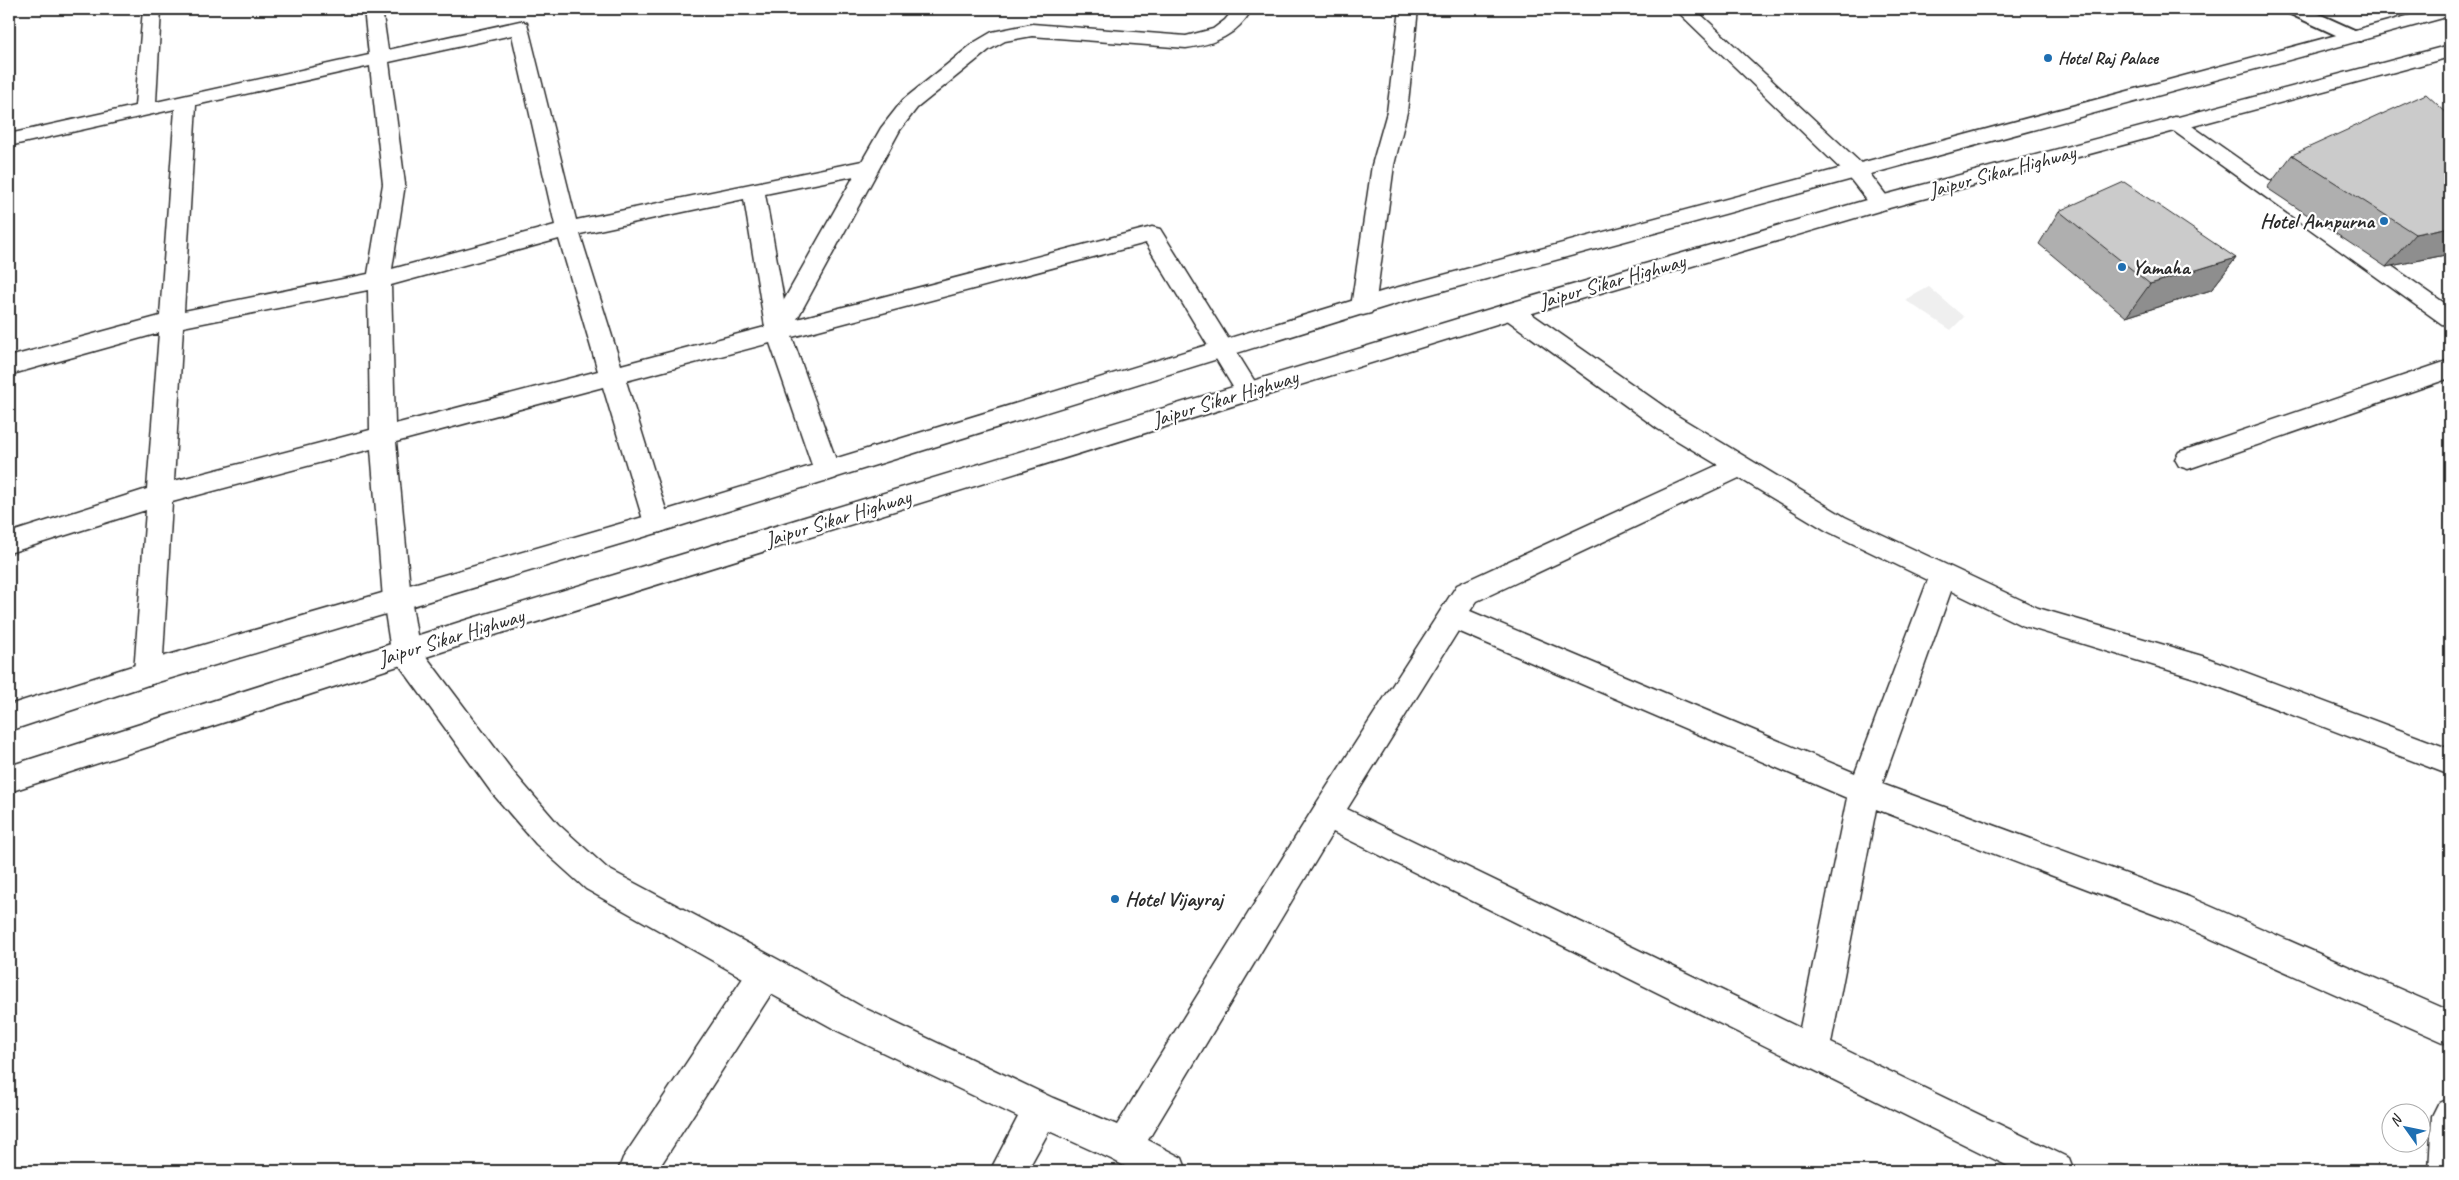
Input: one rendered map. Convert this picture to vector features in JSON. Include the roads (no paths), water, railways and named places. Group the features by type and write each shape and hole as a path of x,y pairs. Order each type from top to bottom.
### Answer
{"street":[{"path":"146,110 152,9"},
{"path":"373,9 394,184 379,280 383,438 397,600 405,651 503,783 547,834 598,879 850,1019 1041,1110 1124,1146 1169,1171"},
{"path":"778,332 891,128 910,104 982,46 1000,36 1032,30 1186,42 1207,40 1223,32 1236,21 1244,9"},
{"path":"1363,306 1382,165 1398,112 1409,9"},
{"path":"1684,9 1856,171 1881,203"},
{"name":"Jaipur Sikar Highway","path":"9,718 148,673 657,523 1363,306 2139,93 2355,37 2450,10"},
{"path":"9,140 520,27 568,229 657,523"},
{"name":"Jaipur Sikar Highway","path":"9,779 405,651 1248,390 1511,311 1881,203 2450,51"},
{"path":"2139,93 2175,123 2450,318"},
{"path":"148,673 186,101"},
{"path":"9,366 172,321 379,280 568,229 871,166"},
{"path":"753,190 778,332 828,471"},
{"path":"9,543 160,495 383,438 613,375 1152,234 1248,390"},
{"path":"1511,311 1667,422 1836,524 1942,575 2031,617 2202,668 2450,762"},
{"path":"2188,459 2450,369"},
{"path":"1124,1146 1326,814 1467,594 1740,466"},
{"path":"1812,1052 1864,791 1942,575"},
{"path":"1453,616 1864,791 2178,908 2450,1028"},
{"path":"1326,814 2056,1171"},
{"path":"636,1171 766,971"},
{"path":"1008,1171 1041,1110"},
{"path":"2447,1171 2450,1116"}],"lane":[{"path":"2294,9 2355,37"}],"place":[{"name":"Hotel Raj Palace","path":"2048,58"},
{"name":"Hotel Annpurna","path":"2384,221"},
{"name":"Yamaha","path":"2122,267"},
{"name":"Hotel Vijayraj","path":"1115,899"}]}
